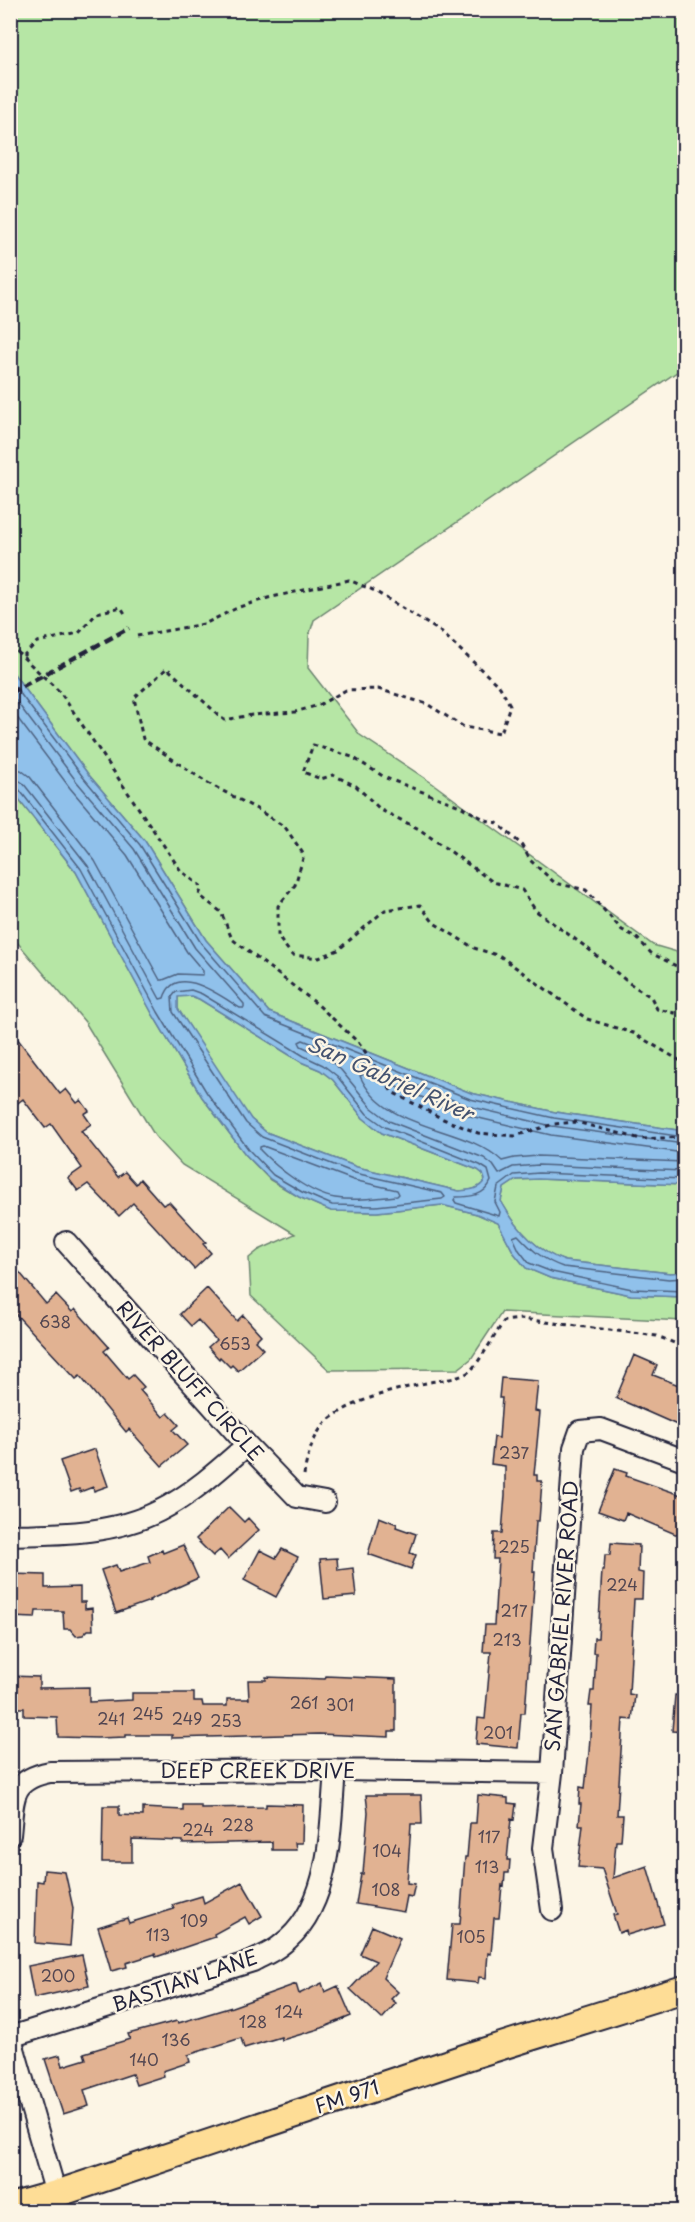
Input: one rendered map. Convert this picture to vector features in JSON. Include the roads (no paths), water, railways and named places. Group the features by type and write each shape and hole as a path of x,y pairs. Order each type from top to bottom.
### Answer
{"main road":[{"name":"FM 971","path":"10,2206 56,2194 463,2059 684,1989"}],"street":[{"name":"RIVER BLUFF CIRCLE","path":"66,1242 247,1445 297,1497 325,1502"},
{"name":"SAN GABRIEL RIVER ROAD","path":"552,1910 543,1848 552,1773 574,1448 580,1431 601,1429 684,1460"},
{"path":"10,1535 54,1534 115,1527 158,1512 189,1493 247,1445"},
{"name":"DEEP CREEK DRIVE","path":"10,1835 14,1800 24,1780 50,1772 335,1770 552,1773"},
{"name":"BASTIAN LANE","path":"11,2036 253,1961 282,1945 305,1920 320,1890 328,1852 335,1770"},
{"path":"11,2036 56,2194"}],"water":[{"name":"San Gabriel River","path":"11,670 88,774 145,841 206,940 269,1012 471,1093 555,1112 684,1131 684,1185 516,1180 504,1188 501,1201 520,1229 536,1245 555,1257 565,1261 670,1273 684,1272 684,1297 631,1295 550,1278 526,1268 514,1253 498,1223 477,1214 442,1205 377,1212 331,1211 299,1197 270,1179 245,1154 202,1097 153,1015 76,872 11,789","holes":["191,996 301,1062 320,1070 333,1080 363,1118 382,1133 478,1170 483,1174 485,1180 477,1188 459,1191 357,1167 266,1132 251,1119 178,1009 178,997"]}],"railway":[{"path":"10,693 129,628"}]}
